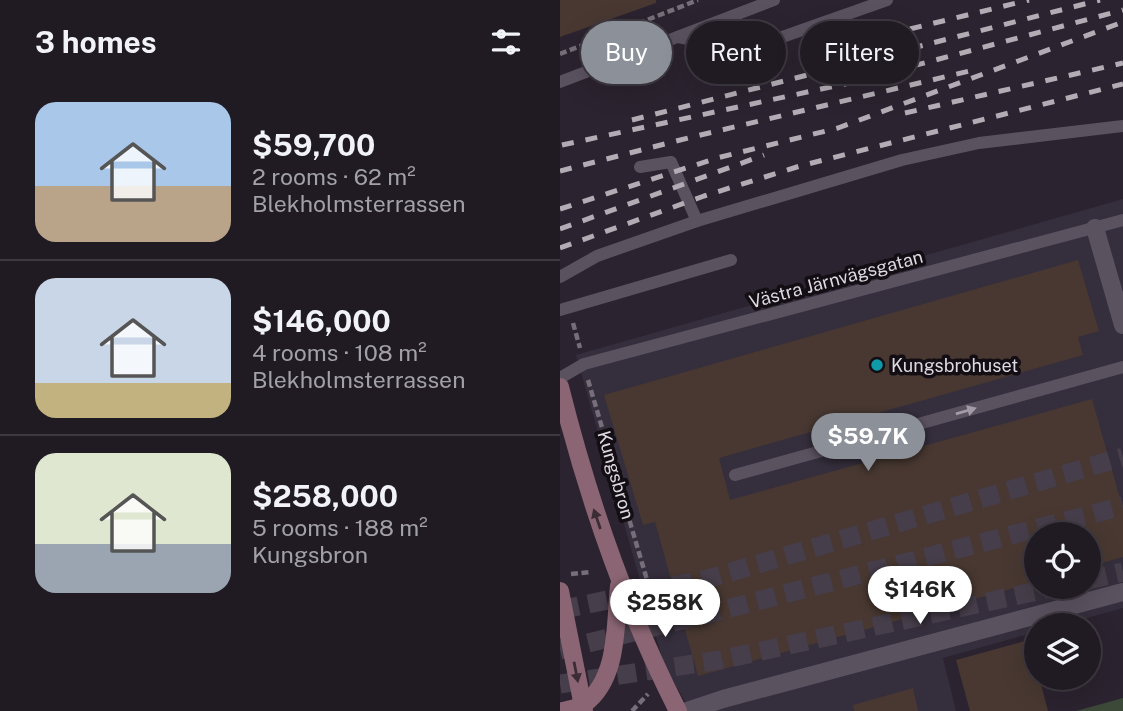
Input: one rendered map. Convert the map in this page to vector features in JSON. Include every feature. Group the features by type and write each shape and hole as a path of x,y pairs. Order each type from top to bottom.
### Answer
{"main road":[{"name":"Kungsbron","path":"560,387 563,412 620,583 678,711"},
{"path":"563,711 584,708 604,680 612,657 620,583"},
{"path":"560,591 584,708"}],"street":[{"path":"1095,228 1123,325"},
{"path":"687,711 1123,592"}],"lane":[{"path":"560,82 774,0"},
{"path":"677,37 745,50 887,0"},
{"path":"560,276 597,256 697,221 902,160 979,143 1123,126"},
{"path":"640,167 671,162 697,221"},
{"name":"Västra Järnvägsgatan","path":"560,378 584,364 1123,220"},
{"path":"565,312 731,260"},
{"path":"735,475 1123,367"}],"path":[{"path":"560,54 698,0"},
{"name":"Kungsbron","path":"565,312 584,364 652,599"}],"shaded area":[{"path":"1123,199 1123,608 1101,614 1024,613 1024,635 943,658 956,711 691,711 665,668 576,355"}],"green space":[{"path":"1123,698 1123,711 1076,711"}],"building":[{"path":"560,0 656,0 656,3 605,21 581,21 581,30 560,37"},
{"path":"1078,260 1099,331 1078,337 1083,355 719,458 730,500 1092,399 1123,509 1123,557 1101,563 1101,522 1024,522 1024,585 698,676 655,522 643,525 604,395"},
{"path":"1024,641 1024,690 1042,690 1048,711 970,711 956,660"},
{"path":"913,688 918,711 854,711 853,705"}],"tunnel":[{"path":"560,610 707,579 1123,457"},
{"path":"560,650 1123,506"},
{"path":"1101,577 1123,572"},
{"path":"560,684 720,660 1024,594"}],"railway":[{"path":"919,27 1029,0"},
{"path":"632,120 1100,0"},
{"path":"562,145 849,83 1123,10"},
{"path":"560,209 717,158 838,128 1123,22"},
{"path":"905,113 1123,63"},
{"path":"560,171 978,69"},
{"path":"560,248 704,196 800,166 1123,84"},
{"path":"560,229 764,155"}],"place":[{"name":"Kungsbrohuset","path":"877,365"}]}
